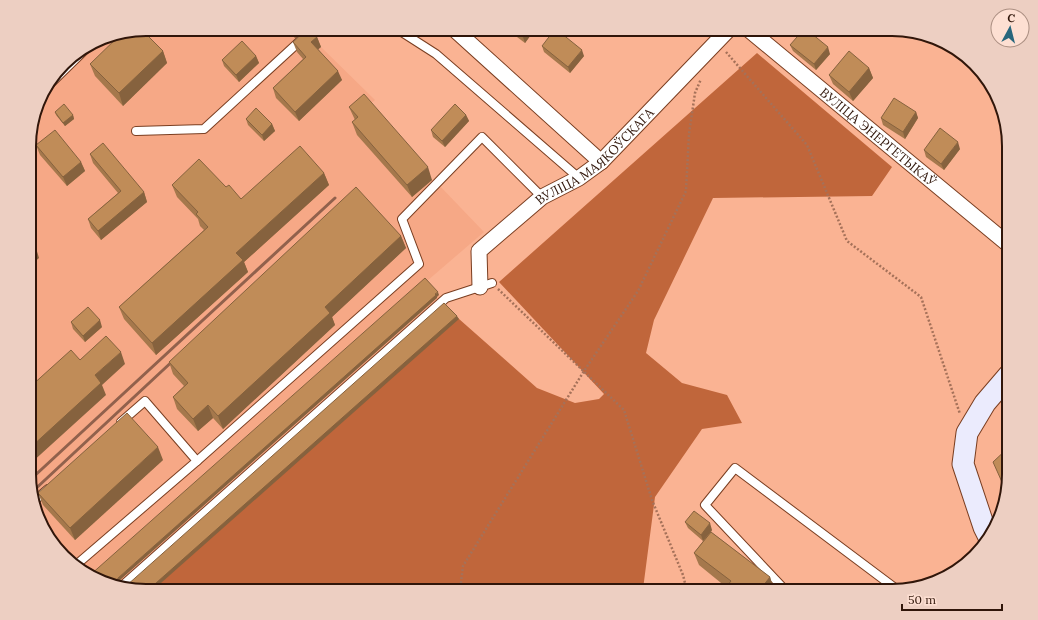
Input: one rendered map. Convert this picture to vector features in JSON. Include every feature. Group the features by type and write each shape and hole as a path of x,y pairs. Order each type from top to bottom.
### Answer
{"main road":[{"path":"986,531 963,464 967,435 985,403 1002,383"},
{"path":"985,403 1002,397"}],"street":[{"path":"462,36 601,162"},
{"name":"ВУЛІЦА МАЯКОЎСКАГА","path":"486,285 479,251 542,196 579,178 601,162 722,36"},
{"name":"ВУЛІЦА ЭНЕРГЕТЫКАЎ","path":"756,36 1002,238"}],"lane":[{"path":"136,131 204,129 305,36"},
{"path":"408,36 436,54 579,178"},
{"path":"80,562 197,461 419,264 402,219 482,137 542,196"},
{"path":"126,582 446,298 486,285"},
{"path":"116,428 145,401 197,461"},
{"path":"779,584 705,504 735,468 890,584"},
{"path":"39,497 52,485"}],"path":[{"path":"717,41 807,145 847,241 921,297 967,435"},
{"path":"461,584 463,566 584,371 638,291 686,191 689,134 695,93 703,74"},
{"path":"486,285 584,371 624,410 652,500 683,574 685,584"}],"shaded area":[{"path":"146,36 311,36 375,100 368,106 432,180 437,183 484,232 427,281 439,295 446,307 159,584 131,583 104,576 85,566 73,557 54,535 44,516 40,503 36,474 37,131 44,104 54,85 73,63 97,47 117,40"},
{"path":"757,53 892,167 872,196 713,198 654,320 646,353 682,383 727,395 742,423 702,429 655,497 644,584 148,584 450,311 537,388 575,403 599,399 604,394 499,282"}],"building":[{"path":"148,36 163,51 119,93 90,64 114,41 131,37"},
{"path":"299,36 316,36 317,37 311,42 338,71 295,112 273,88 306,57 293,42"},
{"path":"550,36 565,36 582,50 568,67 542,46"},
{"path":"798,36 815,36 828,47 814,64 790,45"},
{"path":"242,41 256,56 236,75 222,60"},
{"path":"849,51 869,68 849,92 829,75"},
{"path":"364,94 428,167 407,185 352,122 358,117 349,107"},
{"path":"894,98 916,112 903,132 881,118"},
{"path":"64,104 73,115 63,123 55,112"},
{"path":"455,104 466,115 442,141 431,130"},
{"path":"256,108 272,124 262,135 246,119"},
{"path":"940,128 958,142 941,164 924,150"},
{"path":"55,130 81,162 63,177 36,145"},
{"path":"103,143 144,192 98,231 88,219 121,191 90,154"},
{"path":"300,146 324,173 236,253 243,260 152,343 119,307 208,227 196,214 198,212 172,185 199,159 226,187 229,185 241,199"},
{"path":"356,187 401,236 325,307 330,313 218,416 208,405 193,419 173,397 188,383 169,362"},
{"path":"425,278 438,292 117,580 95,571"},
{"path":"444,303 457,316 155,584 130,583"},
{"path":"88,307 100,320 83,336 71,322"},
{"path":"106,336 121,352 95,375 101,383 36,443 36,382 71,350 80,360"},
{"path":"127,413 158,447 70,528 38,493"},
{"path":"1002,454 1002,482 993,462"},
{"path":"694,511 710,523 701,535 685,522"},
{"path":"711,532 770,577 764,584 729,584 731,581 694,553"}],"railway":[{"path":"36,474 335,198"},
{"path":"37,488 177,357"}]}
